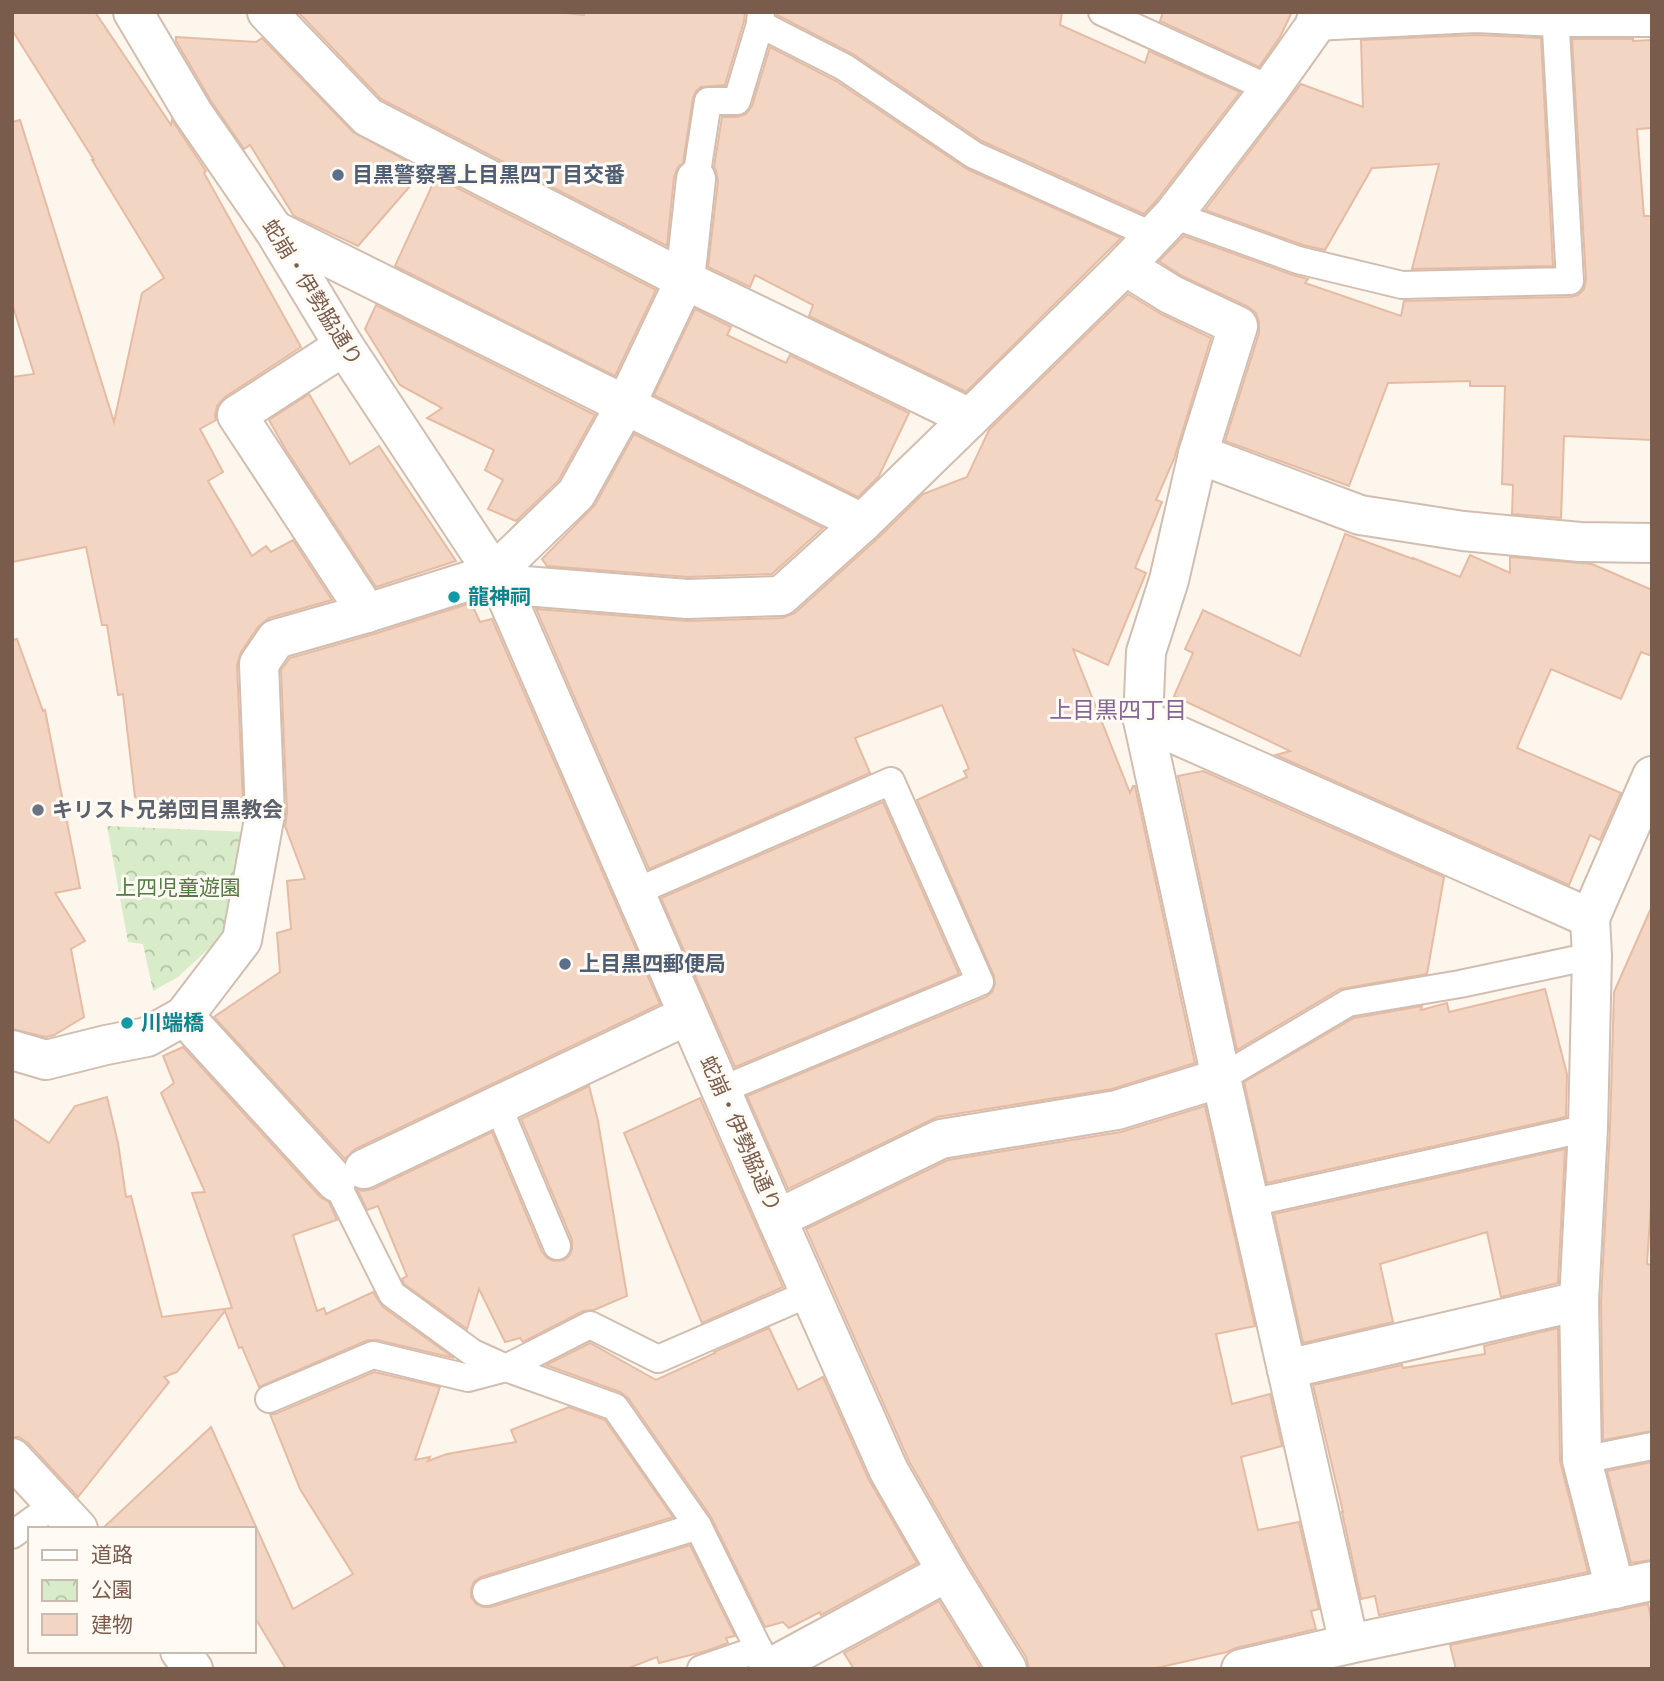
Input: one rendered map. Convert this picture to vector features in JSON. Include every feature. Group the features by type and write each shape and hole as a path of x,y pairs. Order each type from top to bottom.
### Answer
{"street":[{"name":"蛇崩・伊勢脇通り","path":"133,12 193,113 274,230 344,346 498,579 890,1471 947,1572 1007,1669"},
{"path":"267,12 368,117 685,280 970,418"},
{"path":"12,1050 46,1060 147,1037 184,1016 242,940 265,814 259,664 276,639 498,579 687,599 781,596 862,523 1125,266 1163,225 1270,89 1317,19"},
{"path":"498,579 576,494 625,406 685,280 696,179"},
{"path":"274,230 862,523"},
{"path":"1125,266 1172,295 1238,326 1198,454 1169,580 1146,652 1143,720 1349,1644"},
{"path":"344,346 237,415 367,613"},
{"path":"1198,454 1360,515 1463,531 1580,542 1652,543"},
{"path":"1143,720 1590,918"},
{"path":"1615,1589 1582,1460 1579,1301 1588,1128 1592,956 1590,918 1652,776"},
{"path":"184,1016 350,1175 688,1015"},
{"path":"777,1219 941,1139 1117,1110 1222,1078"},
{"path":"1287,1369 1579,1301"},
{"path":"12,1458 66,1516"},
{"path":"765,1662 947,1572"},
{"path":"1241,1669 1652,1581"},
{"path":"181,1653 193,1669"}],"lane":[{"path":"1102,12 1270,89"},
{"path":"696,179 708,101 737,102 760,18 844,67 974,155 1163,225 1402,285 1570,281 1555,18"},
{"path":"1317,19 1555,18 1652,23"},
{"path":"635,892 891,781 980,982 721,1090"},
{"path":"1222,1078 1349,1003 1460,984 1592,956"},
{"path":"498,1106 557,1246"},
{"path":"1250,1203 1588,1128"},
{"path":"350,1175 392,1294 473,1353 506,1368 615,1407 698,1526 765,1662 701,1669"},
{"path":"269,1399 373,1355 468,1378 506,1368 590,1325 658,1359 810,1293"},
{"path":"1582,1460 1652,1446"},
{"path":"35,1527 66,1516"},
{"path":"486,1592 698,1526"}],"green space":[{"name":"上四児童遊園","path":"107,826 248,832 230,929 178,977 153,991 143,944 128,942"}],"building":[{"path":"12,12 95,12 171,125 172,120 206,171 204,173 301,347 225,397 217,406 216,420 200,429 223,472 208,481 252,556 266,546 271,552 293,540 332,600 269,618 258,627 241,652 237,665 243,803 148,806 135,797 123,694 118,695 107,625 102,625 86,547 12,562 12,377 34,374 12,303 12,122 20,120 114,422 142,293 164,278 12,30"},
{"path":"298,12 555,12 584,15 585,12 745,12 725,85 701,87 693,98 683,163 674,177 667,246 381,99"},
{"path":"777,12 1062,12 1060,25 1145,63 1149,51 1240,92 1144,214 982,141 853,54 777,15"},
{"path":"1163,12 1292,12 1280,37 1259,67 1160,21"},
{"path":"1476,35 1541,38 1553,266 1412,269 1439,164 1372,168 1325,250 1303,245 1205,210 1301,84 1363,107 1361,40"},
{"path":"176,37 256,42 262,38 353,132 424,170 358,246 294,216 250,145 244,149 211,101"},
{"path":"1572,39 1652,40 1652,128 1637,129 1644,216 1652,216 1652,440 1564,436 1561,518 1512,514 1513,485 1502,484 1505,386 1470,386 1470,381 1388,383 1349,486 1225,441 1259,333 1259,322 1256,313 1247,306 1182,276 1159,261 1184,236 1308,279 1305,283 1401,316 1404,301 1570,297 1578,295 1584,289 1586,280"},
{"path":"770,47 836,81 967,169 1121,238 966,392 809,316 813,305 755,275 750,287 708,267 718,181 714,167 722,117 746,114 752,106"},
{"path":"436,177 656,290 615,376 395,266"},
{"path":"1128,294 1163,315 1211,338 1174,459 1156,500 1162,502 1135,568 1146,573 1108,665 1073,649 1130,793 1135,786 1195,1063 1112,1089 937,1117 788,1189 747,1096 986,997 995,984 994,976 917,800 967,777 964,771 969,769 942,705 855,738 870,773 649,869 536,609 688,621 782,618 795,613 923,494 967,477 989,430"},
{"path":"376,305 595,415 558,481 516,521 488,509 503,480 485,470 494,450 427,418 442,408 400,385 365,329"},
{"path":"695,309 731,327 727,335 786,363 790,355 909,413 879,476 858,497 654,395"},
{"path":"309,394 350,464 379,446 456,561 376,587 269,420"},
{"path":"634,434 823,528 772,574 688,577 547,566 542,559 595,505"},
{"path":"1345,534 1460,577 1470,555 1510,573 1510,557 1592,564 1652,590 1652,656 1641,652 1621,699 1551,669 1517,748 1621,793 1600,840 1590,835 1569,885 1276,755 1290,751 1174,696 1193,653 1185,649 1203,610 1300,656"},
{"path":"471,603 480,622 492,619 660,1004 355,1149 345,1159 214,1017 280,972 277,933 291,929 287,881 305,879 285,826 287,813 281,670 290,658"},
{"path":"17,639 43,711 45,710 80,888 55,893 85,941 71,949 84,1017 46,1037 12,1029 12,640"},
{"path":"1203,771 1444,877 1427,974 1340,989 1237,1050 1178,776"},
{"path":"883,802 959,974 735,1067 661,898"},
{"path":"1652,906 1652,1189 1647,1264 1652,1265 1652,1431 1603,1440 1601,1301 1614,992"},
{"path":"1545,989 1567,1074 1566,1117 1267,1183 1244,1082 1354,1018 1422,1006 1421,1010 1447,1003 1449,1012"},
{"path":"183,1047 320,1197 329,1202 337,1220 293,1235 317,1311 324,1308 326,1314 373,1292 383,1307 454,1358 368,1340 259,1387 242,1347 239,1348 225,1311 177,1372 164,1377 169,1382 78,1497 28,1443 19,1437 12,1437 12,1118 49,1143 75,1106 107,1097 118,1143 126,1197 131,1196 162,1317 232,1308 192,1193 205,1192 161,1093 174,1083 163,1056"},
{"path":"589,1086 598,1121 627,1296 594,1310 583,1311 523,1342 520,1338 505,1342 479,1289 467,1329 404,1284 402,1279 407,1276 378,1206 367,1210 357,1189 373,1189 492,1132 542,1252 554,1261 564,1260 570,1255 572,1240 521,1119"},
{"path":"700,1098 783,1287 702,1323 624,1133"},
{"path":"1205,1106 1255,1326 1216,1334 1232,1404 1270,1394 1282,1446 1241,1457 1258,1530 1299,1522 1319,1609 1311,1611 1316,1629 1152,1669 1029,1669 1026,1657 966,1561 909,1461 806,1229 948,1160 1121,1132"},
{"path":"1565,1149 1558,1283 1501,1297 1487,1232 1380,1264 1393,1322 1303,1343 1274,1214"},
{"path":"769,1328 798,1390 823,1377 869,1480 917,1563 821,1615 820,1612 789,1628 783,1622 765,1627 711,1517 628,1398 620,1392 546,1365 590,1343 656,1380"},
{"path":"1558,1328 1560,1461 1588,1572 1379,1615 1375,1596 1361,1599 1313,1385 1402,1365 1403,1368 1485,1354 1484,1346"},
{"path":"374,1372 440,1387 415,1460 430,1457 428,1461 447,1454 516,1442 511,1430 569,1407 605,1420 673,1517 481,1577 474,1582 471,1597 476,1604 491,1607 690,1545 735,1636 726,1638 728,1643 706,1651 659,1663 657,1657 626,1669 286,1669 256,1619 256,1527 104,1527 211,1427 293,1609 353,1574 300,1489 270,1414"},
{"path":"1652,1462 1652,1560 1631,1563 1607,1471"},
{"path":"939,1601 981,1669 854,1669 844,1653"},
{"path":"1648,1604 1652,1623 1652,1669 1456,1669 1450,1645"}],"place":[{"name":"目黒警察署上目黒四丁目交番","path":"338,175"},
{"name":"龍神祠","path":"454,597"},
{"name":"キリスト兄弟団目黒教会","path":"38,810"},
{"name":"上目黒四郵便局","path":"565,964"},
{"name":"川端橋","path":"127,1023"}],"district":[{"name":"上目黒四丁目","path":"1118,711"}]}
